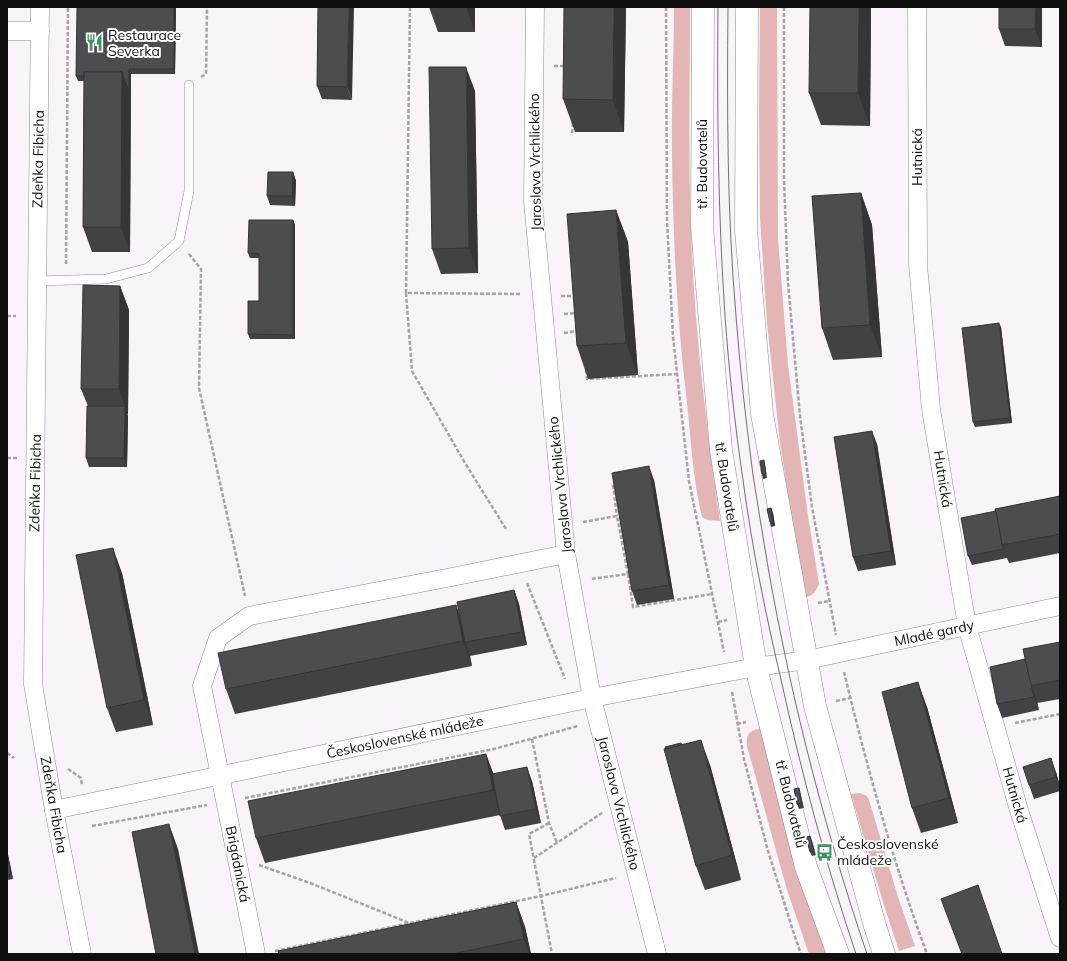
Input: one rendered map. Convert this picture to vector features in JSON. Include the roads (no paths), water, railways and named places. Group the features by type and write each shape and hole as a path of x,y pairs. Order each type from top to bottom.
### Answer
{"street":[{"name":"Zdeňka Fibicha","path":"40,7 32,684 80,954"},
{"name":"Jaroslava Vrchlického","path":"535,7 533,201 549,296 566,554 592,698 657,954"},
{"name":"tř. Budovatelů","path":"702,7 702,227 721,450 756,667 806,867 838,954"},
{"path":"747,7 746,230 761,406 817,714 884,954"},
{"name":"Hutnická","path":"916,7 918,265 931,409 967,626 1018,807 1060,938"},
{"path":"7,31 40,31"},
{"name":"Brigádnická","path":"256,954 202,686 218,638 249,616 566,554"},
{"name":"Mladé gardy","path":"756,667 807,660 1060,606"},
{"name":"Československé mládeže","path":"54,810 592,698 756,667"}],"lane":[{"path":"37,281 106,279 148,268 179,241 189,191 189,85"}],"tram line":[{"path":"718,7 718,162 721,239 727,337 737,439 755,556 776,658 815,820 856,954"},
{"path":"728,7 729,200 733,277 739,356 753,475 782,643 806,748 850,903 867,954"}],"place":[{"name":"Restaurace Severka","path":"95,43"},
{"name":"Československé mládeže","path":"824,852"}]}
